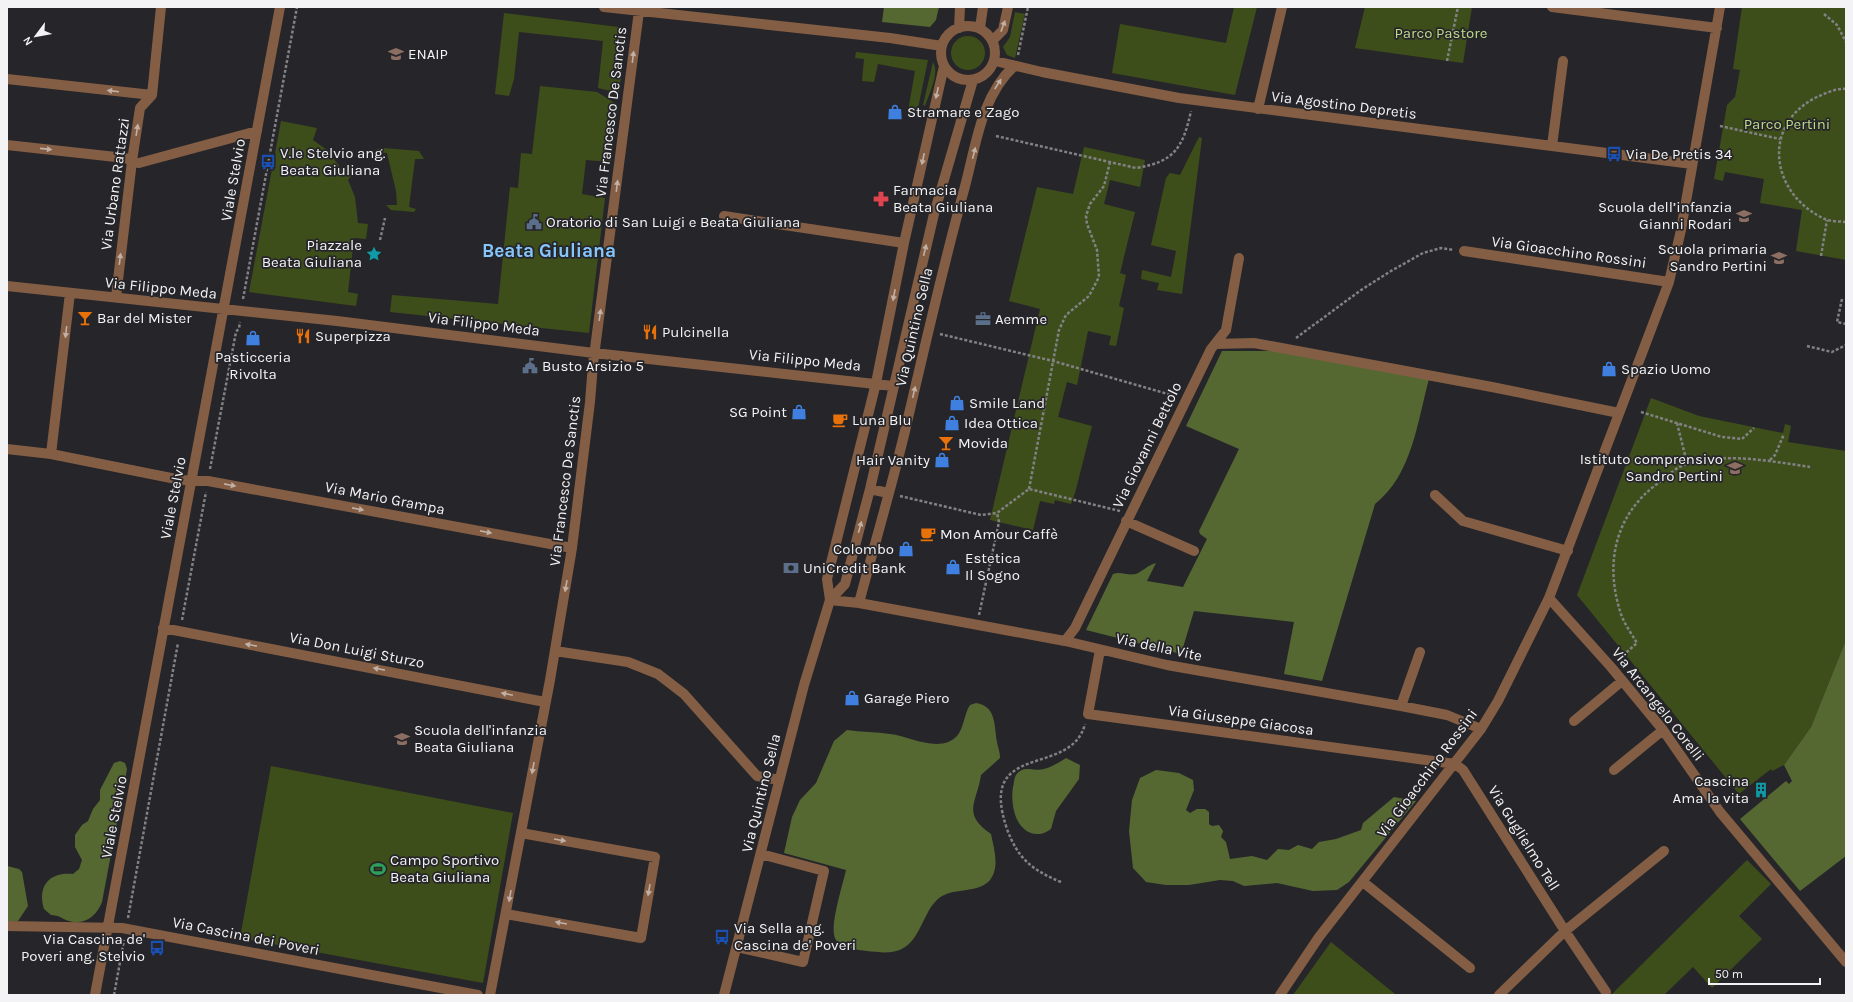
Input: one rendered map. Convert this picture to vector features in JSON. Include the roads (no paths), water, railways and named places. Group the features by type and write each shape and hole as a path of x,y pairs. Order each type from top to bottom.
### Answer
{"street":[{"path":"7,78 152,95 161,7"},
{"name":"Viale Stelvio","path":"95,995 280,7"},
{"path":"604,7 890,38 942,46 946,38 959,28 966,26 980,28 992,41 995,61 985,74 972,80 956,77 944,66"},
{"path":"959,28 960,7"},
{"path":"980,28 984,7"},
{"path":"992,41 1003,30 1008,7"},
{"path":"1258,109 1282,7"},
{"path":"1552,7 1717,28"},
{"name":"Via Gioacchino Rossini","path":"1280,995 1320,937 1481,729 1498,701 1549,598 1669,282 1677,249 1720,7"},
{"name":"Via Francesco De Sanctis","path":"490,995 555,651 572,548 594,353 639,11"},
{"name":"Via Quintino Sella","path":"830,600 827,579 876,383 904,242 944,66 942,46"},
{"name":"Via Agostino Depretis","path":"995,61 1015,63 1179,98 1692,164"},
{"path":"1552,146 1563,61"},
{"name":"Via Quintino Sella","path":"859,603 905,432 928,331 986,110 997,85 1015,63"},
{"name":"Via Quintino Sella","path":"724,995 804,685 830,600 844,584 870,489 934,214 972,80"},
{"name":"Via Urbano Rattazzi","path":"116,297 132,161 140,108 152,95"},
{"path":"7,145 125,158 139,164 257,130"},
{"path":"724,216 904,242"},
{"name":"Via Gioacchino Rossini","path":"1464,251 1669,282"},
{"name":"Via Giovanni Bettolo","path":"1065,641 1075,628 1215,344 1226,330 1239,258"},
{"name":"Via Filippo Meda","path":"7,286 337,321 594,353 893,386"},
{"path":"51,454 70,293"},
{"path":"1215,344 1254,343 1492,387 1619,413"},
{"name":"Via Mario Grampa","path":"7,449 51,454 192,482 208,481 572,548"},
{"path":"870,489 888,493"},
{"path":"1435,495 1462,521 1568,551"},
{"path":"1128,518 1194,551"},
{"name":"Via Arcangelo Corelli","path":"1549,598 1611,667 1663,730 1720,812 1846,962"},
{"name":"Via della Vite","path":"830,600 859,603 1065,641 1167,665 1447,715 1481,729"},
{"name":"Via Don Luigi Sturzo","path":"163,628 545,702"},
{"name":"Via Giuseppe Giacosa","path":"1100,650 1088,714 1455,764"},
{"path":"555,651 628,662 658,674 684,694 757,776 779,780"},
{"path":"1401,706 1420,652"},
{"path":"1574,720 1622,682"},
{"path":"1614,770 1663,730"},
{"name":"Via Guglielmo Tell","path":"1455,764 1463,770 1565,931 1606,992"},
{"path":"506,914 641,938 655,857 521,833"},
{"path":"1499,995 1565,931 1664,851"},
{"path":"737,947 803,962 824,871 761,854"},
{"path":"1363,882 1470,968"},
{"name":"Via Cascina dei Poveri","path":"7,926 108,927 126,929 478,995"}],"place":[{"name":"ENAIP","path":"396,54"},
{"name":"Stramare e Zago","path":"895,112"},
{"name":"Via De Pretis 34","path":"1614,154"},
{"name":"V.le Stelvio ang. Beata Giuliana","path":"268,162"},
{"name":"Farmacia Beata Giuliana","path":"881,199"},
{"name":"Scuola dell’infanzia Gianni Rodari","path":"1744,216"},
{"name":"Oratorio di San Luigi e Beata Giuliana","path":"534,222"},
{"name":"Piazzale Beata Giuliana","path":"374,254"},
{"name":"Scuola primaria Sandro Pertini","path":"1779,258"},
{"name":"Bar del Mister","path":"85,318"},
{"name":"Aemme","path":"983,319"},
{"name":"Pulcinella","path":"650,332"},
{"name":"Superpizza","path":"303,336"},
{"name":"Pasticceria Rivolta","path":"253,338"},
{"name":"Busto Arsizio 5","path":"530,366"},
{"name":"Spazio Uomo","path":"1609,369"},
{"name":"Smile Land","path":"957,403"},
{"name":"SG Point","path":"799,412"},
{"name":"Luna Blu","path":"840,420"},
{"name":"Idea Ottica","path":"952,423"},
{"name":"Movida","path":"946,443"},
{"name":"Hair Vanity","path":"942,460"},
{"name":"Istituto comprensivo Sandro Pertini","path":"1735,468"},
{"name":"Mon Amour Caffè","path":"928,534"},
{"name":"Colombo","path":"906,549"},
{"name":"Estetica Il Sogno","path":"953,567"},
{"name":"UniCredit Bank","path":"791,568"},
{"name":"Garage Piero","path":"852,698"},
{"name":"Scuola dell'infanzia Beata Giuliana","path":"402,739"},
{"name":"Cascina Ama la vita","path":"1761,790"},
{"name":"Campo Sportivo Beata Giuliana","path":"378,869"},
{"name":"Via Sella ang. Cascina de' Poveri","path":"722,937"},
{"name":"Via Cascina de' Poveri ang. Stelvio","path":"157,948"}],"district":[{"name":"Beata Giuliana","path":"549,251"}],"park label":[{"name":"Parco Pastore","path":"1441,33"},
{"name":"Parco Pertini","path":"1787,124"}]}
